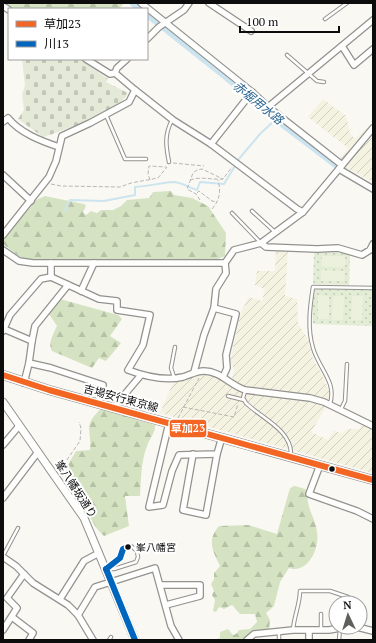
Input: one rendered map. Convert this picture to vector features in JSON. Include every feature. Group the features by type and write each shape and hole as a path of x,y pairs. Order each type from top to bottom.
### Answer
{"main road":[{"name":"吉場安行東京線","path":"3,375 24,383 373,480"}],"street":[{"path":"148,38 165,22 184,10 189,3"},
{"path":"209,3 251,31"},
{"path":"148,9 252,92 340,167 373,189"},
{"path":"268,107 373,20"},
{"path":"342,46 354,64 373,49"},
{"path":"88,60 110,74 115,73 173,120 211,144 303,212"},
{"path":"115,73 117,68 126,60"},
{"path":"3,235 49,177 62,136 129,102 135,90"},
{"path":"211,144 252,92"},
{"path":"3,122 8,118 24,132 42,141 59,146"},
{"path":"194,372 204,335 214,308 216,289 226,273 225,263 234,250 261,243 303,212 373,128"},
{"path":"3,175 31,201"},
{"path":"261,243 266,247 317,250 338,248 362,255 370,250 373,244"},
{"path":"3,250 19,261 51,263 225,263"},
{"path":"51,263 51,277"},
{"path":"81,290 94,263"},
{"path":"32,341 4,330 10,315 41,279 51,277 99,298 117,301 117,310 150,315 143,345 128,370 141,375 175,378 194,372 204,371 223,377 236,388 310,398 330,405 373,426"},
{"path":"24,383 35,326 68,285"},
{"path":"214,308 236,314 226,355 227,368 223,377"},
{"path":"29,363 51,368 103,385 98,403"},
{"path":"114,407 141,375"},
{"name":"峯八幡坂通り","path":"3,402 84,518 135,640"},
{"path":"173,424 149,507 163,505 172,471 179,454 217,454"},
{"path":"3,445 19,426"},
{"path":"193,454 183,510 206,515 217,454 222,437"},
{"path":"3,498 38,452"},
{"path":"320,465 309,494 357,511 373,519"},
{"path":"60,599 84,561 99,553"},
{"path":"3,556 42,589 60,599 78,615 93,640"},
{"path":"78,615 95,587 155,568 171,626 179,640"},
{"path":"3,630 17,607 5,598 24,574"},
{"path":"160,585 200,584 200,596 166,605"},
{"path":"12,617 33,633 29,640"},
{"path":"247,640 255,637 293,630 328,630"},
{"path":"309,631 309,640"}],"lane":[{"path":"325,19 347,3"},
{"path":"287,55 317,81 324,82"},
{"path":"106,115 126,159 146,159"},
{"path":"169,162 166,147 166,136 173,120"},
{"path":"252,211 275,232"},
{"path":"232,213 261,243"},
{"path":"330,405 333,392 331,385 316,357 310,334 310,304 313,287 373,288"},
{"path":"175,347 171,368 175,378"},
{"path":"340,410 345,401 347,364"},
{"path":"244,400 245,390"},
{"path":"228,396 239,400 244,400 256,412 285,435 291,445 291,457"},
{"path":"3,556 18,528"},
{"path":"133,547 137,551 138,557 136,562 114,569 106,568 120,558 125,548 133,547"},
{"path":"293,630 294,616 300,600 300,591 330,591 342,595"},
{"path":"321,614 321,631"},
{"path":"279,632 279,640"}],"path":[{"path":"49,184 61,186 120,186 158,178 169,162 204,166"},
{"path":"223,179 235,162"},
{"path":"150,180 148,174 150,166 167,167"},
{"path":"200,200 196,194 187,189 190,180 197,170 202,169 223,179"},
{"path":"190,180 200,178 223,179"},
{"path":"212,209 218,202 221,187 218,179"},
{"path":"196,194 199,191 212,201 218,202"},
{"path":"173,424 204,371"},
{"path":"183,407 234,417 239,400"},
{"path":"55,476 80,441 81,428 79,422"}],"shaded area":[{"path":"323,99 346,116 350,133 355,139 371,124 373,126 373,182 349,169 339,161 348,148 308,117"},
{"path":"276,250 288,250 285,296 297,299 298,324 308,339 313,359 330,394 326,407 311,432 328,440 334,430 342,434 347,429 359,429 362,424 373,428 373,473 160,413 173,383 197,374 232,379 234,370 230,361 241,312 249,297 262,301 265,289 255,285 257,271 275,271"}],"green space":[{"path":"3,3 124,3 120,8 13,8"},
{"path":"22,60 81,60 108,79 106,82 128,93 123,100 114,107 90,120 43,137 18,119 24,110 22,94 25,86"},
{"path":"171,191 174,195 192,198 208,206 226,233 225,256 218,259 23,259 3,244 3,239 36,200 45,196 84,204 86,206 83,212 86,215 91,211 97,213 101,210 113,210 121,206 127,200 149,198 153,192"},
{"path":"314,252 350,253 349,285 313,284"},
{"path":"322,256 345,256 345,267 321,267"},
{"path":"321,270 345,271 344,281 321,281"},
{"path":"315,289 373,290 373,326 313,324 312,304"},
{"path":"318,295 329,296 329,319 318,319"},
{"path":"333,296 344,296 343,320 332,320"},
{"path":"352,296 363,296 362,320 351,320"},
{"path":"60,299 118,315 122,319 110,336 121,343 106,361 99,358 92,368 52,351 50,345 57,326 49,314"},
{"path":"101,409 155,425 145,452 140,496 125,496 129,526 104,536 100,533 84,505 67,482 63,473 76,451 90,450 90,424 95,415"},
{"path":"295,486 305,489 308,492 307,497 309,507 316,527 317,545 311,558 302,567 296,569 289,568 280,582 274,606 266,613 270,620 269,630 245,640 214,640 220,638 220,632 228,629 233,635 239,630 250,629 257,622 255,614 240,614 232,605 224,609 219,607 216,612 213,611 215,600 212,595 214,591 211,584 214,579 214,573 220,566 212,545 215,531 219,526 248,525 277,534 290,488"}],"waterway":[{"name":"赤堀用水路","path":"133,3 139,8"},
{"name":"赤堀用水路","path":"148,15 285,126 344,171"},
{"path":"238,160 260,134 276,119"},
{"path":"65,211 70,200 104,201 135,195 135,187 173,182 197,190 200,182 224,184 235,166"}],"transit line":[{"name":"草加23","path":"3,375 49,390 373,480"},
{"name":"川13","path":"106,569 120,558 123,549 128,547"},
{"name":"川13","path":"106,569 135,640"}],"place":[{"name":"峯八幡宮","path":"128,547"}]}
